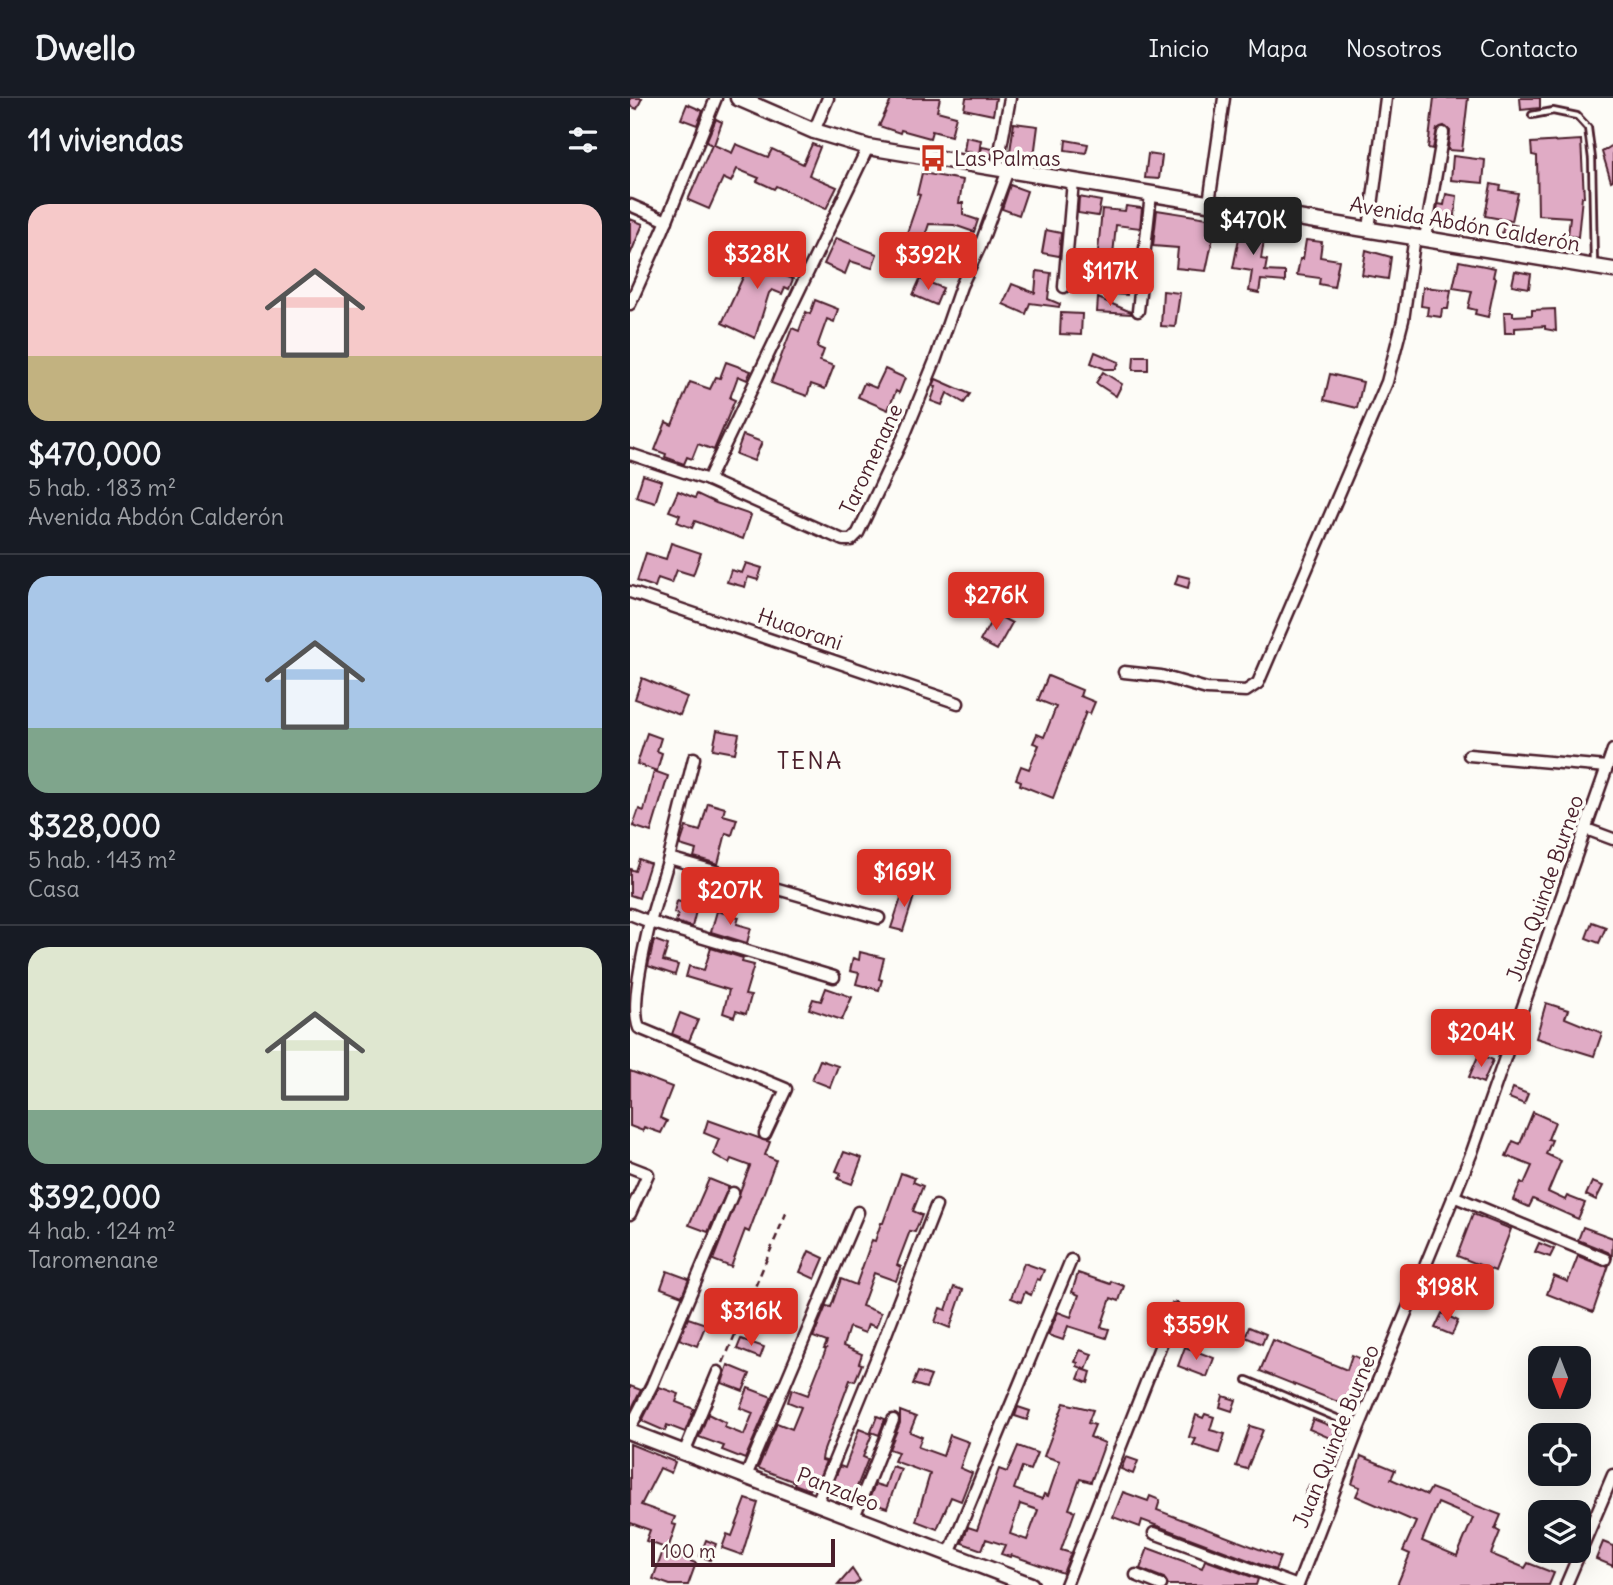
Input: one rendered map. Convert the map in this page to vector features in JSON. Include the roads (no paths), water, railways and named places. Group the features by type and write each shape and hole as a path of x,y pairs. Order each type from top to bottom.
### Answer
{"street":[{"path":"630,304 667,221 716,98"},
{"name":"Avenida Abdón Calderón","path":"738,98 814,131 868,147 1613,270"},
{"path":"814,131 828,98"},
{"name":"Taromenane","path":"631,458 708,480 843,540 851,540 858,533 925,385 961,286 980,246 1002,169 1010,98"},
{"path":"1209,203 1224,98"},
{"path":"1369,229 1386,98"},
{"path":"1124,672 1161,676 1207,689 1246,691 1258,682 1387,382 1443,133"},
{"path":"708,480 868,147"},
{"path":"1064,287 1073,181"},
{"path":"1138,311 1151,194"},
{"path":"630,205 667,221"},
{"name":"Huaorani","path":"630,592 958,703"},
{"name":"Juan Quinde Burneo","path":"1296,1585 1472,1152 1613,750"},
{"path":"1469,755 1607,767"},
{"path":"694,758 632,995 632,1013 639,1028 786,1089 765,1134"},
{"path":"1586,829 1613,839"},
{"path":"669,858 879,918"},
{"path":"630,914 834,977"},
{"path":"630,1167 648,1174 630,1214"},
{"path":"630,1430 652,1385 733,1193"},
{"path":"1453,1196 1605,1259"},
{"path":"817,1503 936,1206"},
{"path":"746,1476 858,1212"},
{"path":"949,1554 1071,1260"},
{"path":"1066,1585 1175,1309"},
{"path":"684,1453 718,1372"},
{"path":"854,1517 893,1420"},
{"name":"Panzaleo","path":"630,1430 1031,1585"},
{"path":"1566,1585 1613,1475"},
{"path":"1154,1533 1296,1585"},
{"path":"1136,1575 1161,1585"}],"lane":[{"path":"1532,115 1553,111 1577,116 1588,128 1595,240 1594,267"},
{"path":"1247,1380 1359,1427"}],"place":[{"name":"Las Palmas","path":"933,158"}],"district":[{"name":"TENA","path":"810,760"}]}
